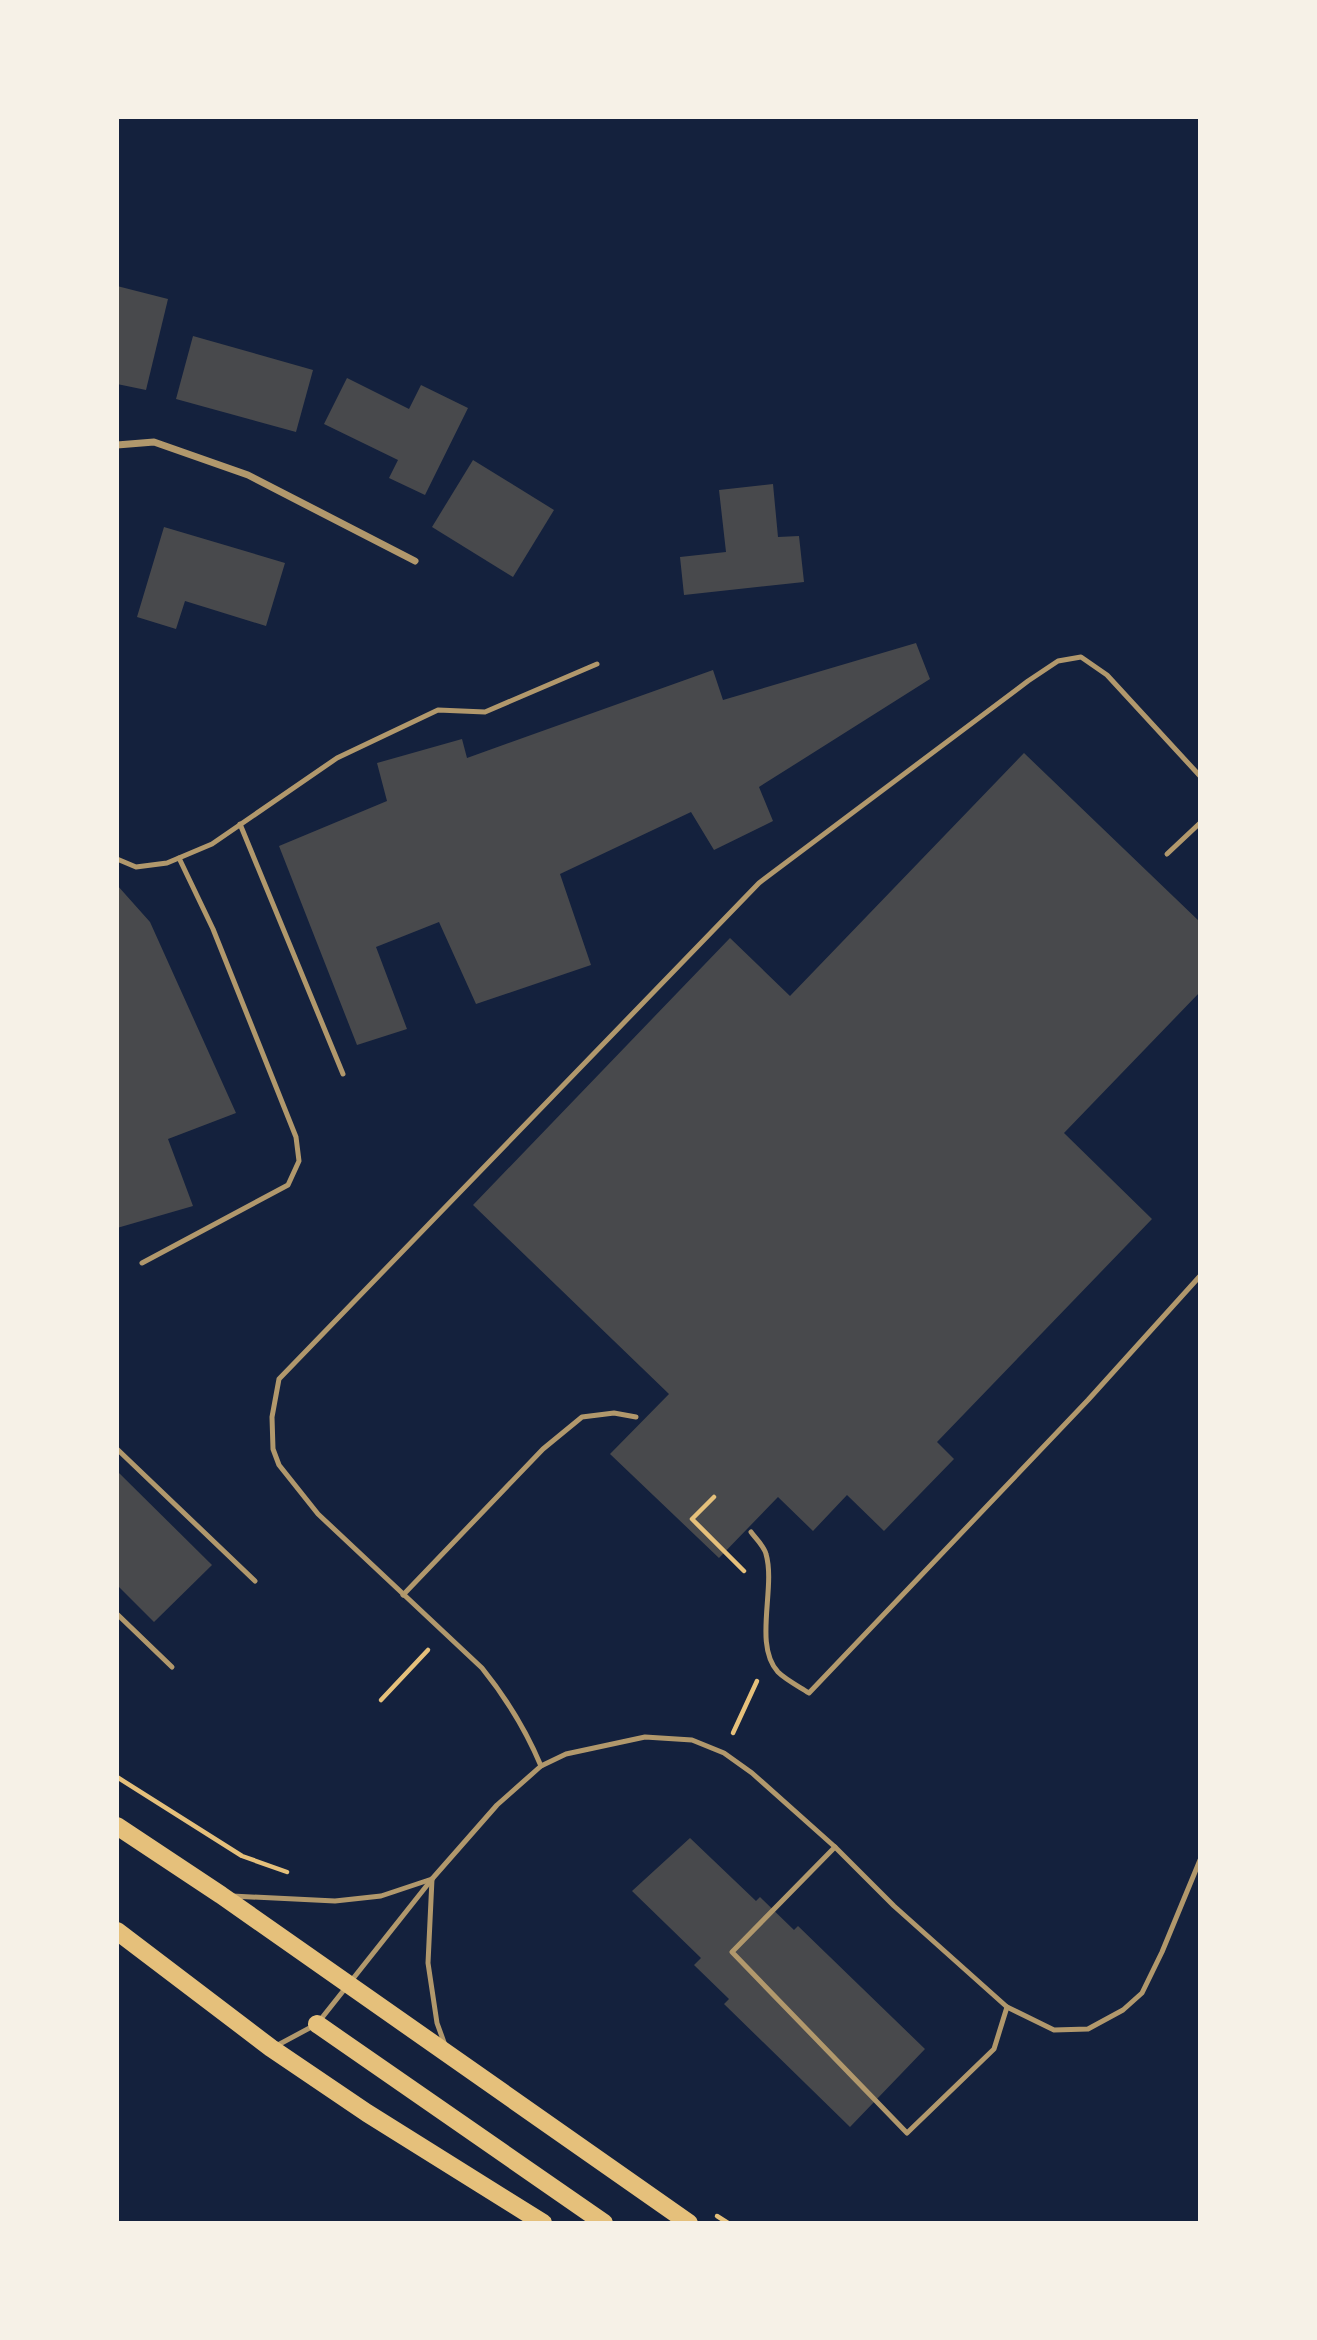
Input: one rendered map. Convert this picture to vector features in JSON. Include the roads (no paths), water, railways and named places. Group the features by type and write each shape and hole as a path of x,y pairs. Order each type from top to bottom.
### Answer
{"main road":[{"path":"117,1826 222,1895 689,2223"},
{"path":"117,1931 271,2048 367,2113 543,2223"},
{"path":"317,2024 604,2223"}],"street":[{"path":"117,444 154,442 248,475 415,561"}],"lane":[{"path":"541,1766 530,1740 503,1694 482,1668 318,1514 279,1465 273,1449 272,1417 279,1379 759,883 961,730 1058,661 1081,657 1107,675 1200,776"},
{"path":"117,859 136,867 167,863 212,844 337,758 438,710 485,712 597,664"},
{"path":"1167,854 1200,823"},
{"path":"240,824 343,1074"},
{"path":"142,1263 288,1185 299,1161 296,1137 213,929 179,858"},
{"path":"751,1532 765,1552 769,1574 766,1632 768,1655 778,1672 809,1693 1088,1400 1200,1276"},
{"path":"403,1595 543,1449 582,1417 614,1413 636,1418"},
{"path":"117,1449 255,1581"},
{"path":"117,1614 172,1667"},
{"path":"271,2048 317,2024 432,1879 497,1805 541,1766 566,1754 645,1737 692,1740 724,1753 752,1773 1007,2007 1054,2030 1088,2029 1123,2010 1142,1993 1200,1860"},
{"path":"835,1847 732,1952 907,2133 994,2049 1007,2007"},
{"path":"222,1895 335,1901 381,1896 432,1879"},
{"path":"432,1879 428,1963 437,2022 448,2054"}]}
